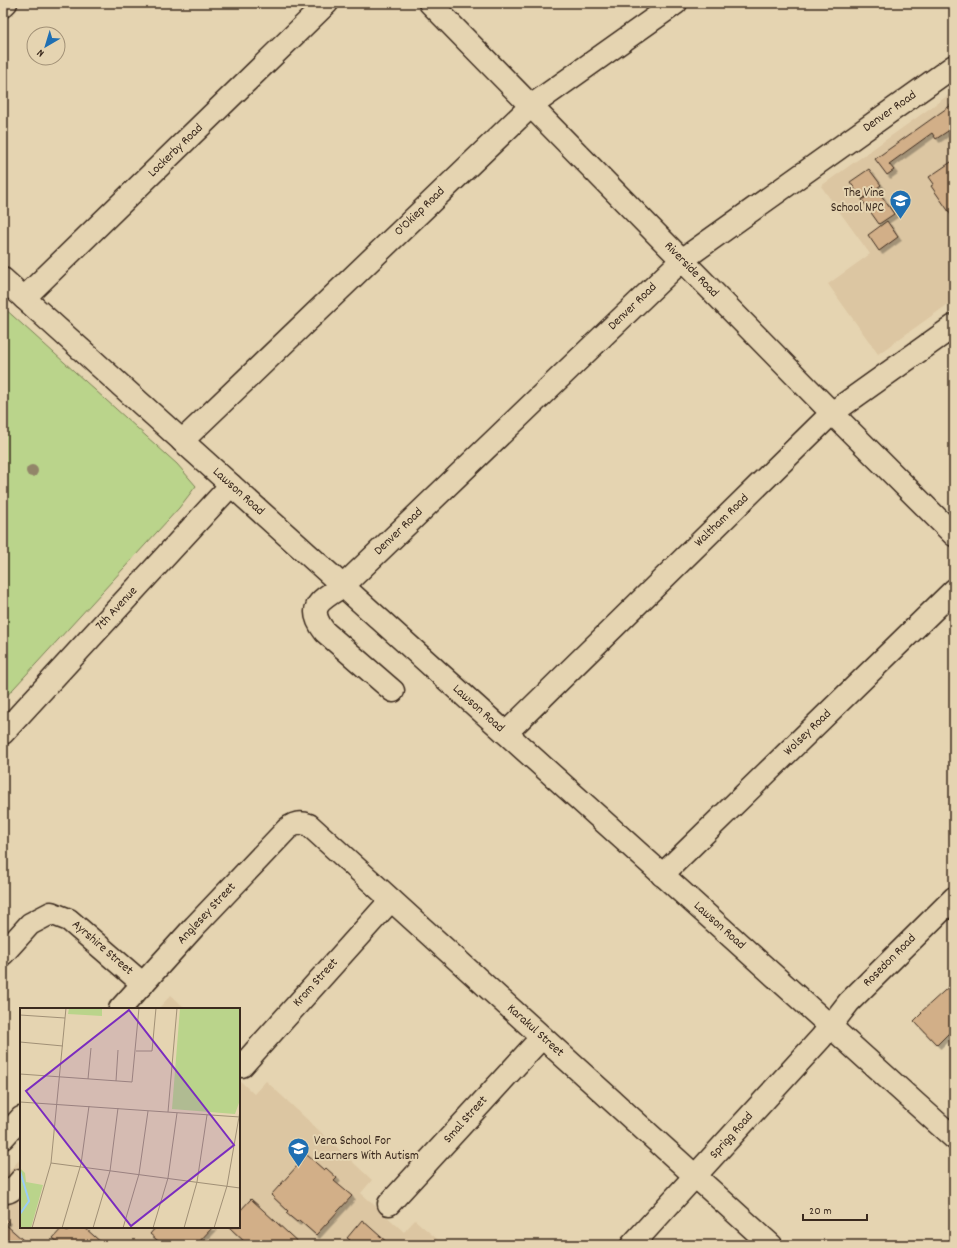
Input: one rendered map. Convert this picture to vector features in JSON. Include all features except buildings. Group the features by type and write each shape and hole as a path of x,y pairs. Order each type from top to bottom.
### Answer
{"street":[{"path":"3,6 6,3"},
{"name":"Lockerby Road","path":"24,298 327,3"},
{"name":"Riverside Road","path":"430,3 832,413 954,535"},
{"name":"O'Okiep Road","path":"182,441 531,106 676,3"},
{"name":"Denver Road","path":"392,691 325,632 318,624 316,608 320,601 343,586 682,260 954,66"},
{"name":"Lawson Road","path":"3,279 954,1138"},
{"name":"Waltham Road","path":"506,733 832,413 954,326"},
{"name":"7th Avenue","path":"3,734 231,486"},
{"name":"Wolsey Road","path":"662,875 954,590"},
{"name":"Karakul Street","path":"297,824 309,825 771,1245"},
{"name":"Anglesey Street","path":"121,1008 287,829 292,825 297,824"},
{"name":"Rosedon Road","path":"830,1026 849,1002 954,898"},
{"name":"Krom Street","path":"242,1066 391,900"},
{"name":"Ayrshire Street","path":"3,954 30,924 51,913 69,920 143,984"},
{"name":"Sprigg Road","path":"632,1245 821,1038 830,1026"},
{"name":"Smal Street","path":"389,1204 542,1037"},
{"path":"3,1138 20,1119"},
{"path":"3,1192 7,1192 16,1187 20,1181"}],"shaded area":[{"name":"The Vine School NPC","path":"954,91 954,300 878,354 828,284 870,254 821,186"},
{"path":"171,995 185,1008 159,1008"},
{"name":"Vera School For Learners With Autism","path":"240,1081 254,1094 266,1081 372,1180 361,1193 404,1232 415,1220 444,1245 3,1245 3,1178 20,1159 20,1228 240,1228"}],"green space":[{"path":"3,307 177,464 196,486 179,508 3,700"}],"place":[{"name":"The Vine School NPC","path":"900,220"},
{"name":"Vera School For Learners With Autism","path":"299,1168"}]}
